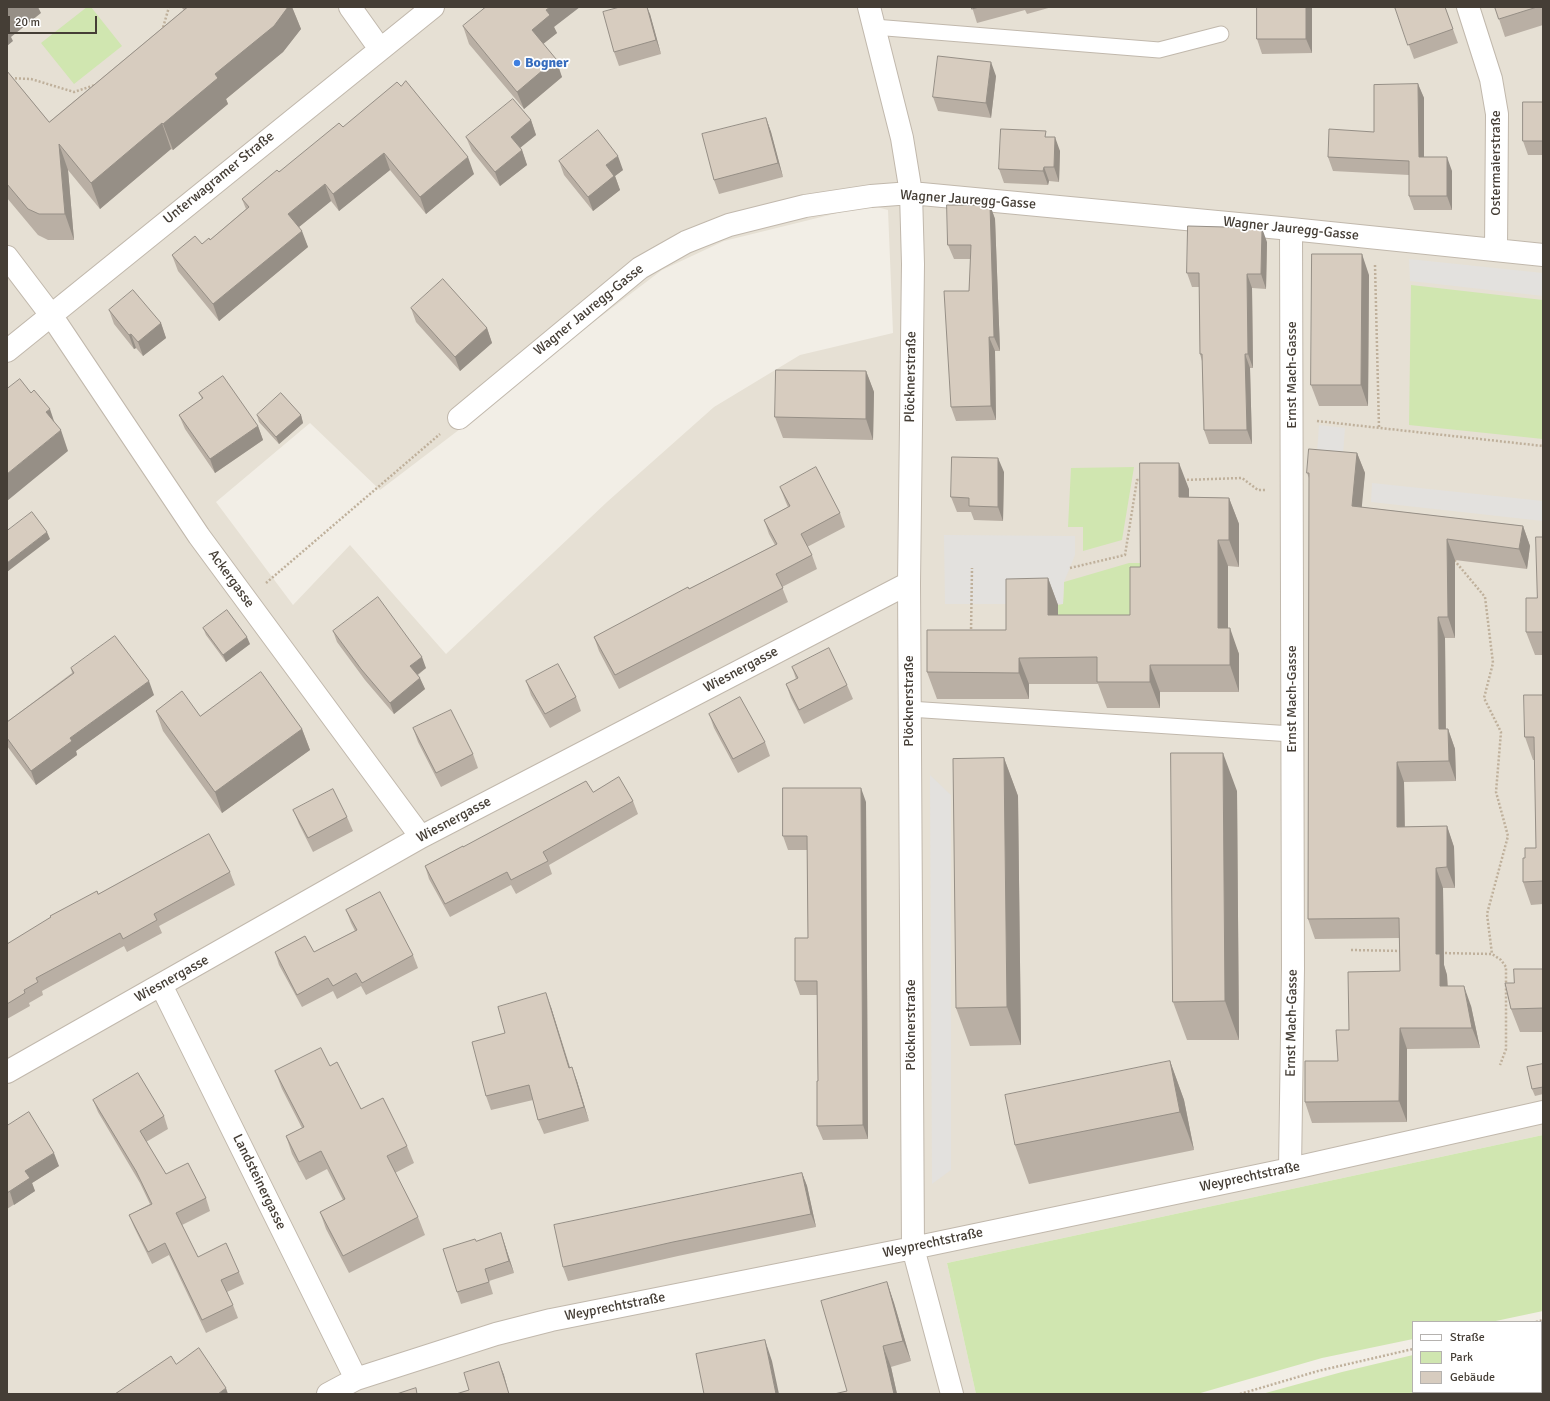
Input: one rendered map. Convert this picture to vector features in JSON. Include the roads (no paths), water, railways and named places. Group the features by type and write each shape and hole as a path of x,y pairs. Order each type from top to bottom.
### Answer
{"street":[{"path":"350,7 380,48"},
{"name":"Unterwagramer Straße","path":"7,351 380,48 433,7"},
{"name":"Ostermaierstraße","path":"1468,7 1491,79 1497,114 1496,250"},
{"name":"Plöcknerstraße","path":"871,17 902,138 911,194 913,264 909,710 913,1248 952,1394"},
{"name":"Wagner Jauregg-Gasse","path":"459,418 640,268 686,242 729,225 805,206 871,196 911,194 1292,229 1543,255"},
{"name":"Ernst Mach-Gasse","path":"1290,1169 1293,968 1292,229"},
{"name":"Ackergasse","path":"7,257 51,315 199,536 421,837"},
{"name":"Wiesnergasse","path":"7,1072 421,837 909,583"},
{"name":"Landsteinergasse","path":"161,985 356,1380"},
{"name":"Weyprechtstraße","path":"328,1394 356,1380 496,1334 551,1320 913,1248 1290,1169 1543,1112"}],"lane":[{"path":"871,17 1159,50 1221,34"},
{"path":"909,710 1292,734"}],"place":[{"name":"Bogner","path":"517,63"}]}
